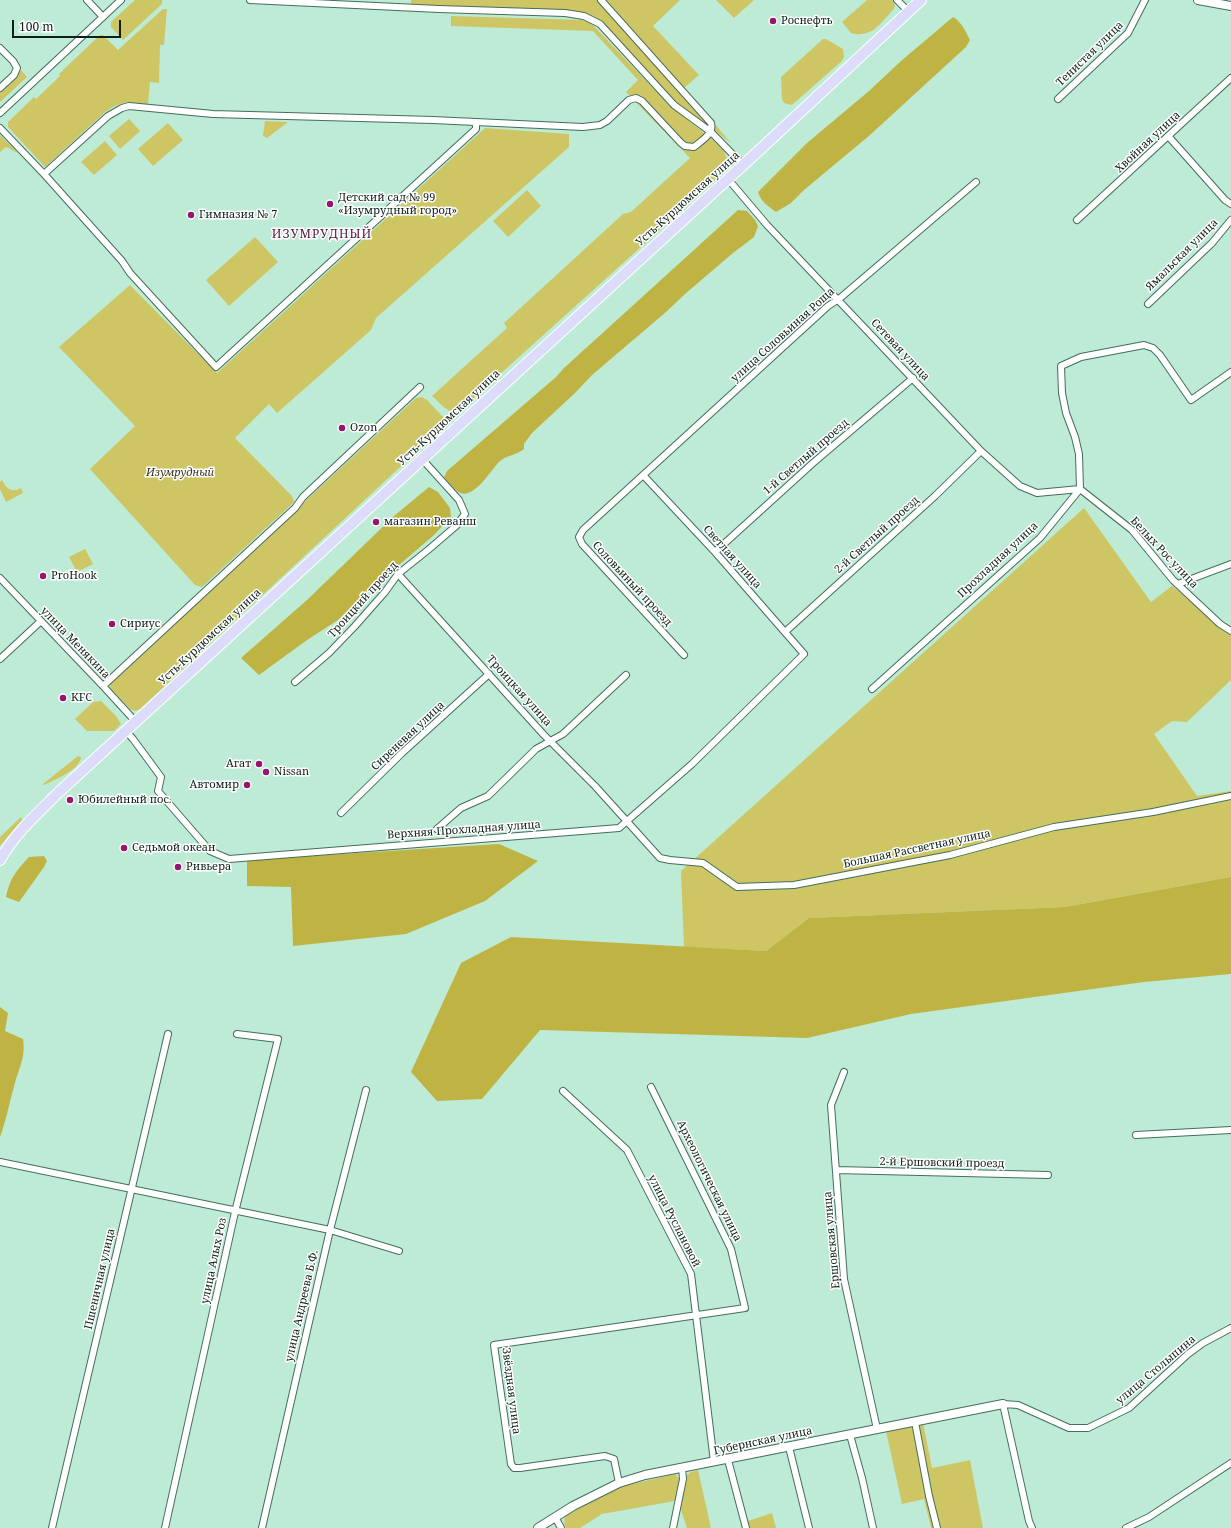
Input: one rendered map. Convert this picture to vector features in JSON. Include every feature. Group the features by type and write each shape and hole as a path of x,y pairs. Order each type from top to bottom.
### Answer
{"main road":[{"name":"Усть-Курдюмская улица","path":"0,860 13,841 38,812 64,787 728,179 921,0"}],"street":[{"path":"87,0 103,17"},
{"path":"0,113 121,0"},
{"path":"250,0 584,16 600,24 674,105 711,132 743,165"},
{"path":"44,174 108,116 122,108 129,106 214,114 592,126 607,121 629,100 636,98 642,100 681,143 685,146 694,147 711,132 711,124 601,0"},
{"path":"897,0 909,12"},
{"name":"Тенистая улица","path":"1058,99 1128,33 1145,0"},
{"path":"1198,0 1231,6"},
{"path":"0,48 17,68 14,75 0,88"},
{"name":"Хвойная улица","path":"1077,220 1169,137 1231,78"},
{"path":"0,128 122,260 130,273 216,367 476,128 476,123"},
{"path":"1169,137 1225,200 1231,204"},
{"name":"Сетевая улица","path":"728,179 767,225 981,451 1020,486 1037,493 1080,490"},
{"name":"улица Соловьиная Роща","path":"643,475 828,306 976,182"},
{"name":"Ямальская улица","path":"1148,304 1212,243 1231,220"},
{"path":"1080,490 1079,454 1075,437 1066,413 1062,393 1061,366 1081,357 1144,345 1153,348 1160,355 1191,400 1231,372"},
{"name":"1-й Светлый проезд","path":"715,552 813,462 913,378"},
{"path":"103,686 295,508 303,497 420,388"},
{"name":"2-й Светлый проезд","path":"785,632 935,496 981,451"},
{"name":"Троицкий проезд","path":"295,682 329,653 355,626 385,592 398,574 456,526 465,514 459,500 422,459"},
{"name":"Светлая улица","path":"643,475 715,552 804,654"},
{"name":"Соловьиный проезд","path":"643,475 583,530 579,537 582,544 684,655"},
{"name":"Белых Рос улица","path":"1080,490 1132,530 1178,584 1220,624 1231,631"},
{"name":"Прохладная улица","path":"872,689 1040,538 1080,490"},
{"path":"1178,584 1231,564"},
{"name":"Троицкая улица","path":"398,574 550,741 596,786 627,821"},
{"name":"улица Менякина","path":"0,578 136,722"},
{"path":"0,659 41,621"},
{"name":"Верхняя Прохладная улица","path":"126,731 161,777 158,791 210,851 229,859 619,828 692,764 804,654"},
{"name":"Сиреневая улица","path":"341,813 402,753 489,674"},
{"path":"436,829 461,808 488,796 536,749 563,734 626,675"},
{"name":"Большая Рассветная улица","path":"627,821 660,858 702,863 737,887 750,887 794,885 950,855 1054,827 1153,812 1231,796"},
{"name":"Пшеничная улица","path":"52,1528 168,1034"},
{"name":"улица Алых Роз","path":"165,1528 235,1212 278,1039 237,1034"},
{"name":"Ершовская улица","path":"844,1072 831,1105 844,1279 877,1429"},
{"name":"Археологическая улица","path":"651,1088 731,1249 746,1308 696,1315"},
{"name":"улица Андреева Б.Ф.","path":"262,1528 330,1230 366,1090"},
{"name":"улица Руслановой","path":"563,1091 627,1150 690,1274 714,1462"},
{"path":"1136,1135 1231,1130"},
{"path":"0,1162 235,1212 330,1230 399,1251"},
{"name":"2-й Ершовский проезд","path":"836,1170 1048,1176"},
{"name":"Звёздная улица","path":"619,1483 614,1459 605,1456 514,1468 511,1464 494,1345 696,1315"},
{"name":"улица Столыпина","path":"1003,1404 1018,1405 1069,1428 1088,1428 1129,1408 1188,1354 1231,1328"},
{"path":"1003,1404 1029,1521 1032,1528"},
{"name":"Губернская улица","path":"538,1528 555,1517 619,1483 682,1468 1003,1404"},
{"path":"914,1422 937,1528"},
{"path":"850,1435 862,1478 873,1528"},
{"path":"789,1447 809,1528"},
{"path":"728,1460 746,1528"},
{"path":"1126,1528 1149,1516 1231,1463"},
{"path":"673,1528 683,1479 682,1468"},
{"path":"555,1517 561,1528"}],"green space":[{"path":"135,0 162,0 162,4 123,40 111,27 111,22"},
{"path":"411,0 680,0 653,26 699,75 684,88 731,143 675,101 595,17 586,14 411,6"},
{"path":"716,0 754,0 734,18"},
{"path":"867,0 892,0 895,5 894,9 876,28 865,34 851,33 842,22"},
{"path":"163,9 167,9 164,45 160,45 159,83 150,82 148,104 125,103 110,109 45,167 8,127 8,122 34,97 36,99 60,76 59,74 100,35 103,35 118,50"},
{"path":"451,16 583,20 591,23 671,107 712,139 723,150 727,158 727,164 723,173 458,412 450,411 432,396 507,328 504,323 623,214 631,212 690,158 626,92 638,80 593,31 451,26"},
{"path":"823,39 826,39 843,49 844,57 842,61 794,103 791,105 784,103 782,99 781,77"},
{"path":"21,70 27,77 0,102 0,90"},
{"path":"129,119 140,131 120,149 109,136"},
{"path":"265,121 288,122 267,138 263,136"},
{"path":"168,123 183,140 153,166 138,149"},
{"name":"Изумрудный","path":"485,128 569,134 569,147 376,318 371,330 277,413 269,404 235,438 292,496 294,502 202,587 195,585 90,469 135,426 59,347 130,285 217,373"},
{"path":"0,135 18,153 6,147 0,152"},
{"path":"105,141 117,155 94,175 81,162"},
{"path":"527,190 541,206 508,237 493,221"},
{"path":"255,237 278,262 229,306 206,280"},
{"path":"422,397 427,400 443,417 443,424 440,430 140,709 135,711 130,709 110,688 111,682 416,398"},
{"path":"2,480 10,489 15,490 21,488 23,493 6,502 0,489 0,482"},
{"path":"1084,508 1151,602 1172,586 1231,633 1231,680 1187,722 1172,721 1154,734 1197,796 1231,791 1231,877 1065,907 809,918 766,951 684,947 681,871"},
{"path":"85,549 93,564 77,572 69,557"},
{"path":"101,701 116,716 121,724 114,731 87,731 75,719 93,702"},
{"path":"78,756 81,757 80,762 66,774 44,785 43,784"},
{"path":"21,817 22,820 0,846 1,836"},
{"path":"923,1423 932,1468 970,1460 983,1528 931,1528 924,1499 902,1504 886,1431"},
{"path":"698,1470 711,1528 687,1528 681,1510 680,1502 687,1475"},
{"path":"675,1474 680,1480 675,1501 602,1514 580,1528 566,1528 564,1522 565,1516 601,1496 620,1487"},
{"path":"772,1513 776,1528 749,1528 748,1521"}],"shaded area":[{"path":"953,17 961,24 970,40 966,47 870,135 804,190 791,203 776,212 765,204 758,192 807,143"},
{"path":"738,210 747,211 755,220 758,226 754,237 733,253 592,375 532,433 524,444 524,449 499,462 486,478 469,493 463,494 452,486 444,477 447,471 556,377 564,368"},
{"path":"429,487 438,492 450,508 451,517 434,535 375,584 338,620 307,640 259,675 241,658 307,600 394,516"},
{"path":"499,844 538,861 485,901 406,934 293,946 291,887 247,886 247,860"},
{"path":"44,856 47,861 44,867 19,902 6,897 9,885 20,866 29,857"},
{"path":"1231,877 1231,974 1144,982 911,1014 807,1038 540,1030 482,1099 437,1101 411,1072 461,963 511,937 766,951 809,918 1065,907"},
{"path":"0,1007 8,1013 5,1031 23,1039 24,1046 21,1064 0,1137"}],"place":[{"name":"Роснефть","path":"773,21"},
{"name":"Детский сад № 99 «Изумрудный город»","path":"330,204"},
{"name":"Гимназия № 7","path":"191,215"},
{"name":"Ozon","path":"342,428"},
{"name":"магазин Реванш","path":"376,522"},
{"name":"ProHook","path":"43,576"},
{"name":"Сириус","path":"112,624"},
{"name":"KFC","path":"63,698"},
{"name":"Агат","path":"259,764"},
{"name":"Nissan","path":"266,772"},
{"name":"Автомир","path":"247,785"},
{"name":"Юбилейный пос.","path":"70,800"},
{"name":"Седьмой океан","path":"124,848"},
{"name":"Ривьера","path":"178,867"}],"district":[{"name":"ИЗУМРУДНЫЙ","path":"322,235"}]}
